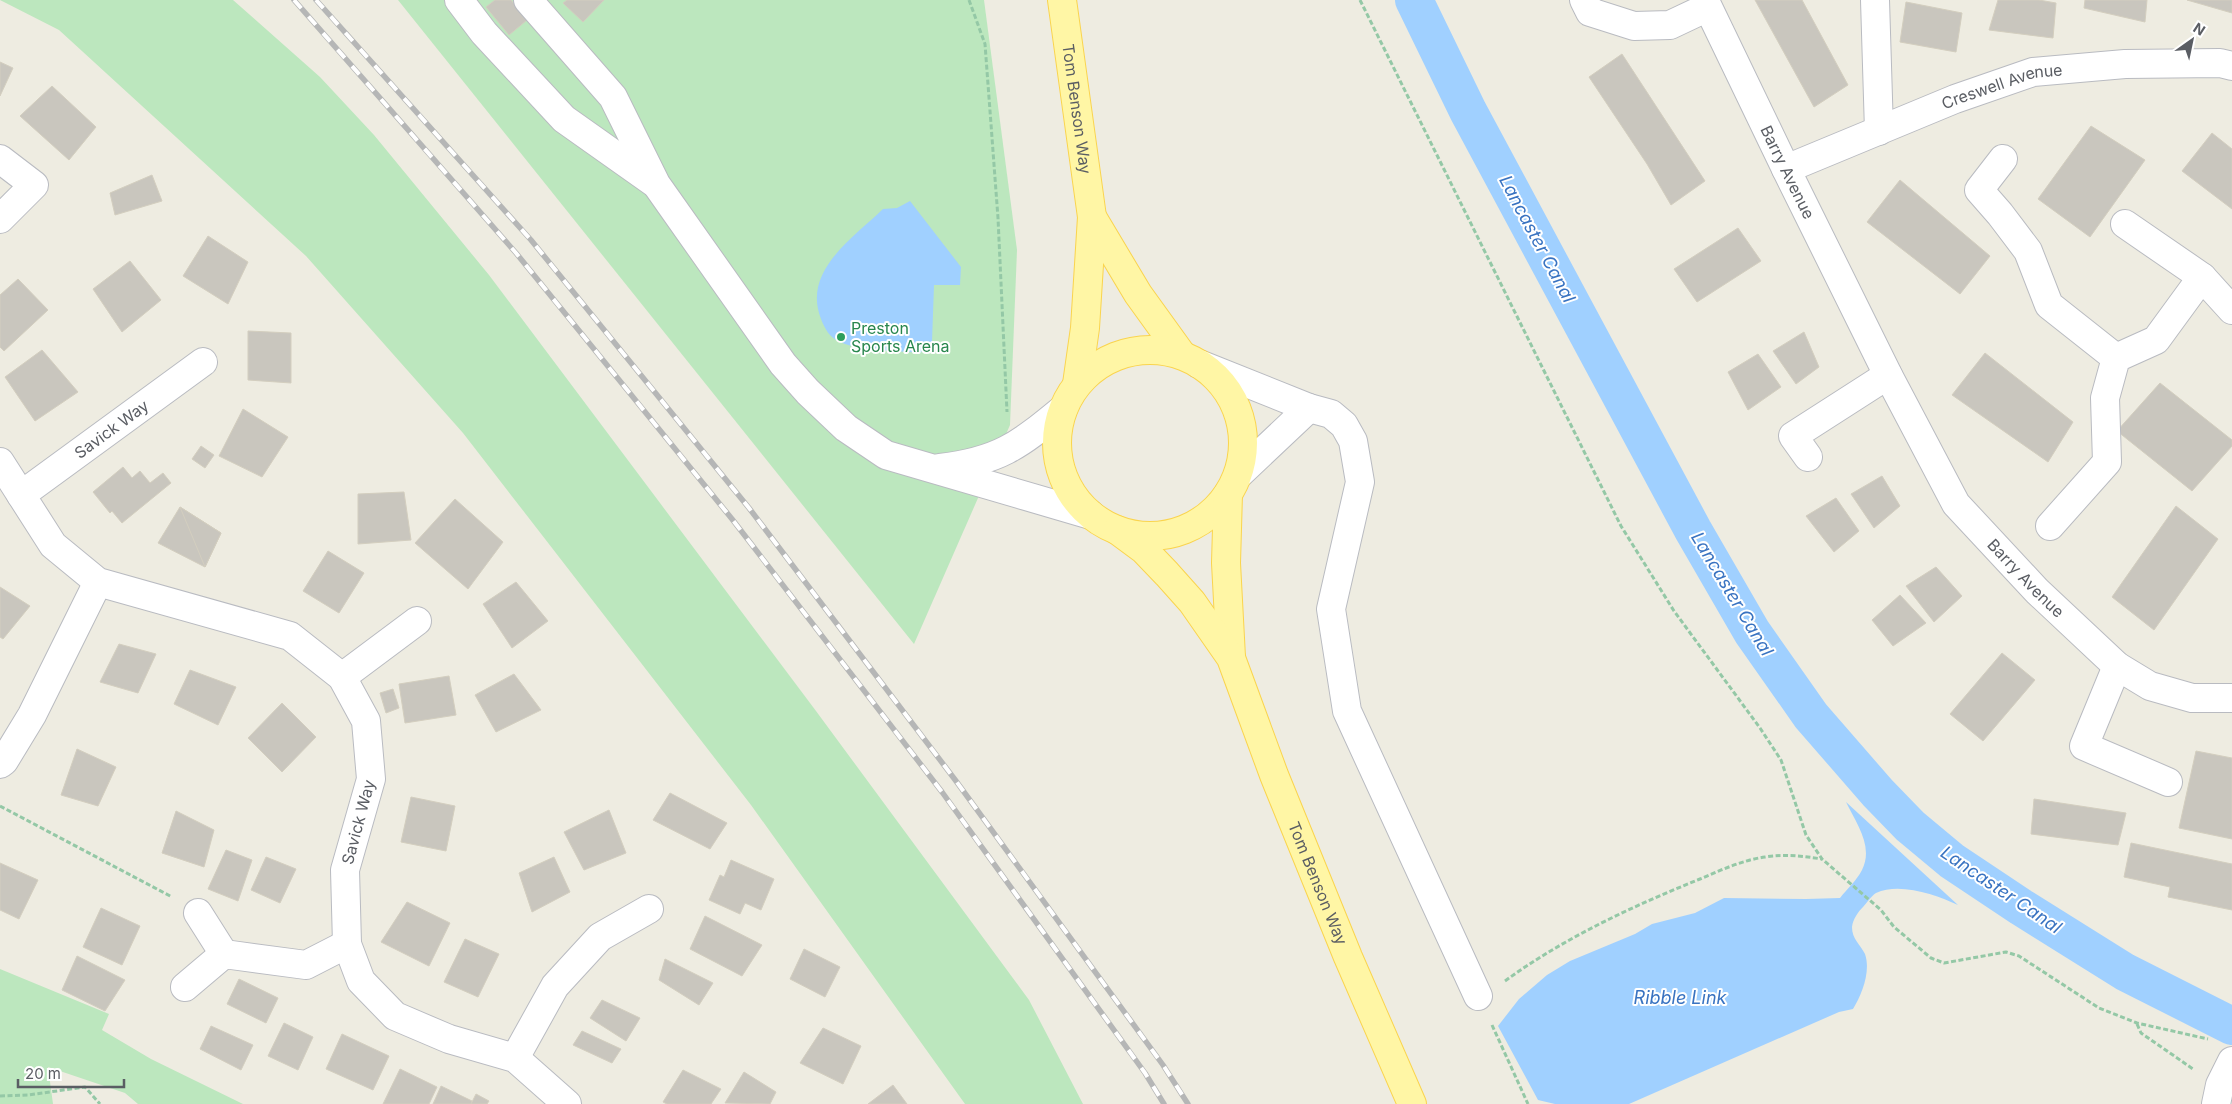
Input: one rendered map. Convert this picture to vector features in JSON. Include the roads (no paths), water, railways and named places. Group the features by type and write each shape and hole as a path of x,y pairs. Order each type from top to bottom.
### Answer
{"main road":[{"name":"Tom Benson Way","path":"1062,0 1092,217 1085,328 1077,384"},
{"name":"Tom Benson Way","path":"1092,217 1138,294 1190,360 1223,385 1238,413 1243,444 1233,485 1226,563 1231,658"},
{"path":"1190,360 1154,350 1125,353 1099,364 1077,384 1063,409 1056,438 1059,467 1072,494 1091,515 1117,530 1148,536 1178,532 1207,517 1233,485"},
{"name":"Tom Benson Way","path":"1117,530 1144,550 1192,602 1231,658 1274,775 1329,911 1412,1104"}],"street":[{"path":"459,0 484,33 564,119 656,184"},
{"path":"528,0 613,97 656,184 783,364 808,392 846,428 886,455 1091,515"},
{"name":"Barry Avenue","path":"1584,0 1590,12 1634,26 1670,25 1708,7 1888,374 1956,504 2037,590 2117,666 2150,686 2192,698 2232,698"},
{"path":"1875,0 1879,131"},
{"name":"Creswell Avenue","path":"1786,169 1955,99 2033,72 2125,64 2220,63 2232,66"},
{"path":"2003,159 1979,190 2028,251 2049,305 2116,358"},
{"path":"0,160 34,185 0,219"},
{"path":"2125,224 2202,277 2232,310"},
{"path":"2116,358 2156,340 2202,277"},
{"path":"2050,526 2107,462 2105,398 2116,358"},
{"path":"1190,360 1309,408 1331,414 1344,425 1353,441 1360,482 1331,609 1347,711 1478,996"},
{"name":"Savick Way","path":"21,495 203,362"},
{"path":"1808,457 1793,436 1888,374"},
{"path":"1233,485 1309,408"},
{"path":"931,469 983,460 1008,450 1030,436 1063,409"},
{"name":"Savick Way","path":"0,462 53,544 98,582 290,636 342,677 366,721 371,779 345,870 347,944 361,981 395,1016 449,1039 515,1058 567,1104"},
{"path":"0,764 4,761 32,715 98,582"},
{"path":"342,677 418,621"},
{"path":"2117,666 2084,746 2168,782"},
{"path":"515,1058 555,986 600,937 649,909"},
{"path":"198,913 224,954"},
{"path":"185,987 224,954 306,965 347,944"}],"water":[{"path":"910,201 961,267 960,285 934,285 932,342 920,353 859,348 840,342 833,338 826,329 821,319 817,302 818,286 824,271 845,244 883,209 897,208"},
{"name":"Ribble Link","path":"1846,802 1958,905 1939,897 1907,889 1886,890 1872,896 1853,921 1852,931 1865,954 1867,968 1860,997 1853,1009 1839,1012 1629,1104 1555,1104 1538,1100 1498,1026 1519,999 1547,975 1570,961 1635,934 1652,924 1695,913 1724,898 1840,898 1860,874 1866,852 1859,826"}],"waterway":[{"name":"Lancaster Canal","path":"1414,0 1468,111 1693,530 1752,632 1811,716 1878,793 1910,826 1952,861 2125,972 2232,1026"}],"railway":[{"path":"294,0 516,253 732,519 942,792 1145,1073 1164,1104"},
{"path":"316,0 531,240 749,508 956,781 1163,1065 1188,1104"}],"place":[{"name":"Preston Sports Arena","path":"841,337"}]}
